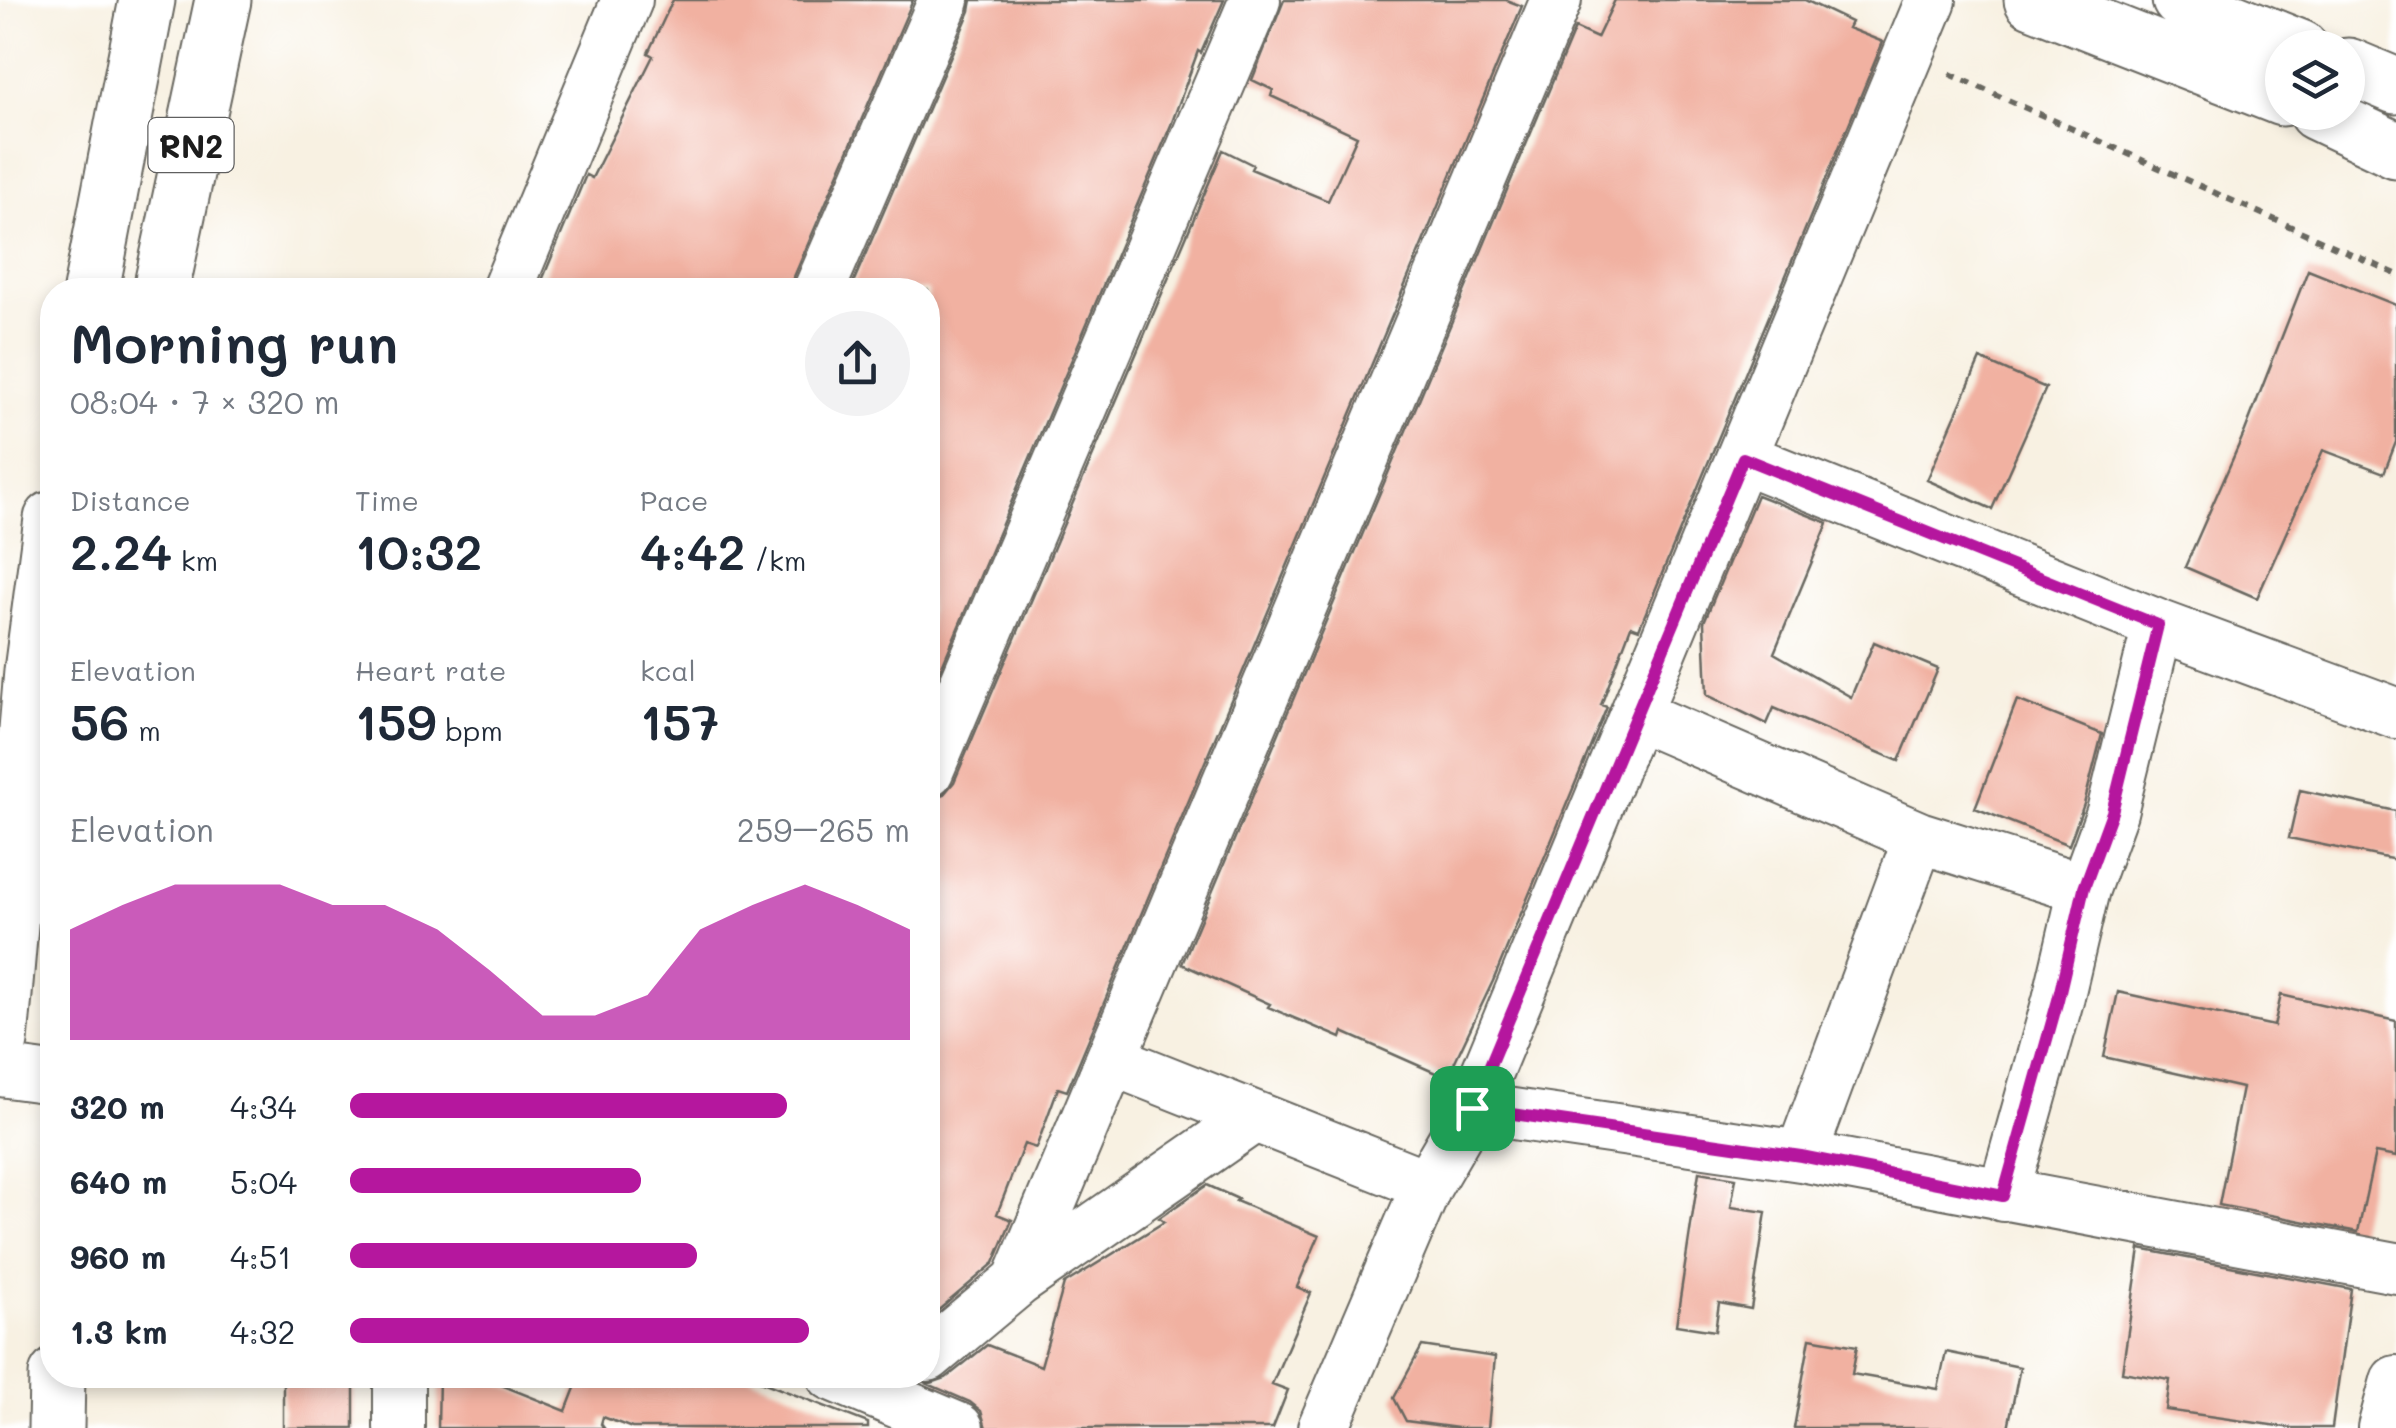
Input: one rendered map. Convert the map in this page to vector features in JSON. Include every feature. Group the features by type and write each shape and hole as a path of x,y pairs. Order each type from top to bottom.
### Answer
{"main road":[{"name":"RN2","path":"93,278 147,0"},
{"name":"RN2","path":"164,278 223,0"},
{"path":"2032,0 2265,91"},
{"path":"2180,0 2265,34"},
{"path":"2365,73 2396,86"},
{"path":"2354,130 2396,150"},
{"path":"0,1042 40,610"},
{"path":"56,1428 57,1388"}],"street":[{"path":"512,278 627,0"},
{"path":"824,278 944,0"},
{"path":"940,743 1256,0"},
{"path":"1018,1281 1556,0"},
{"path":"1323,1428 1427,1186 1472,1108 1931,0"},
{"path":"1743,458 2158,625 2396,713"},
{"path":"2003,1196 2058,1000 2084,888 2112,812 2158,625"},
{"path":"1636,715 1919,837 2084,888"},
{"path":"1801,1156 1919,837"},
{"path":"1112,1060 1427,1186"},
{"path":"0,1071 40,1076"},
{"path":"1472,1108 1801,1156 2396,1268"},
{"path":"940,1346 1018,1281 1254,1117"},
{"path":"2383,1428 2396,1381"},
{"path":"398,1428 399,1388"},
{"path":"883,1388 958,1428"}],"path":[{"path":"1908,55 2396,274"}],"building":[{"path":"673,0 913,0 793,278 543,278 586,175 592,178 653,56 648,53"},
{"path":"972,0 1224,0 1201,53 1198,51 1171,125 940,671 940,278 855,278"},
{"path":"1284,0 1506,0 1522,6 1067,1091 1058,1088 1036,1148 1024,1144 997,1214 1012,1220 994,1263 940,1309 940,795 954,782 1223,150 1253,165 1251,169 1328,201 1357,136 1271,96 1273,90 1252,80"},
{"path":"1615,0 1805,0 1851,22 1848,28 1883,42 1639,629 1631,626 1601,705 1607,707 1493,981 1447,1078 1343,1032 1341,1038 1268,1007 1270,1004 1182,964 1575,28 1597,38"},
{"path":"2308,270 2396,305 2396,442 2384,473 2323,450 2257,598 2185,567 2245,431"},
{"path":"1980,359 2046,388 1992,509 1927,480"},
{"path":"1757,495 1828,523 1774,653 1851,697 1874,642 1938,669 1899,761 1774,708 1767,724 1707,695 1704,622"},
{"path":"2017,700 2102,734 2069,845 1975,808"},
{"path":"2300,790 2396,811 2396,860 2289,838"},
{"path":"2118,992 2274,1026 2281,995 2396,1021 2396,1157 2375,1153 2358,1232 2219,1205 2242,1088 2104,1057"},
{"path":"1699,1172 1736,1178 1731,1207 1766,1212 1751,1309 1719,1303 1715,1331 1676,1325"},
{"path":"1207,1185 1319,1236 1297,1287 1311,1293 1272,1384 1288,1390 1273,1428 986,1428 981,1411 937,1388 940,1380 987,1345 1041,1366 1064,1284 1164,1222 1159,1218"},
{"path":"2140,1249 2351,1289 2332,1428 2292,1428 2166,1410 2170,1380 2122,1372"},
{"path":"1810,1338 1857,1346 1852,1374 1938,1389 1946,1352 2020,1367 2008,1428 1794,1428"},
{"path":"1422,1346 1495,1357 1488,1428 1406,1421 1394,1398"},
{"path":"283,1388 354,1388 354,1428 283,1428"},
{"path":"439,1388 508,1388 566,1411 575,1388 778,1388 868,1423 868,1428 632,1428 603,1417 604,1428 438,1428"}],"route":[{"path":"1743,458 2158,625 2112,812 2084,888 2058,1000 2003,1196 1801,1156 1472,1108 1743,458"}]}
